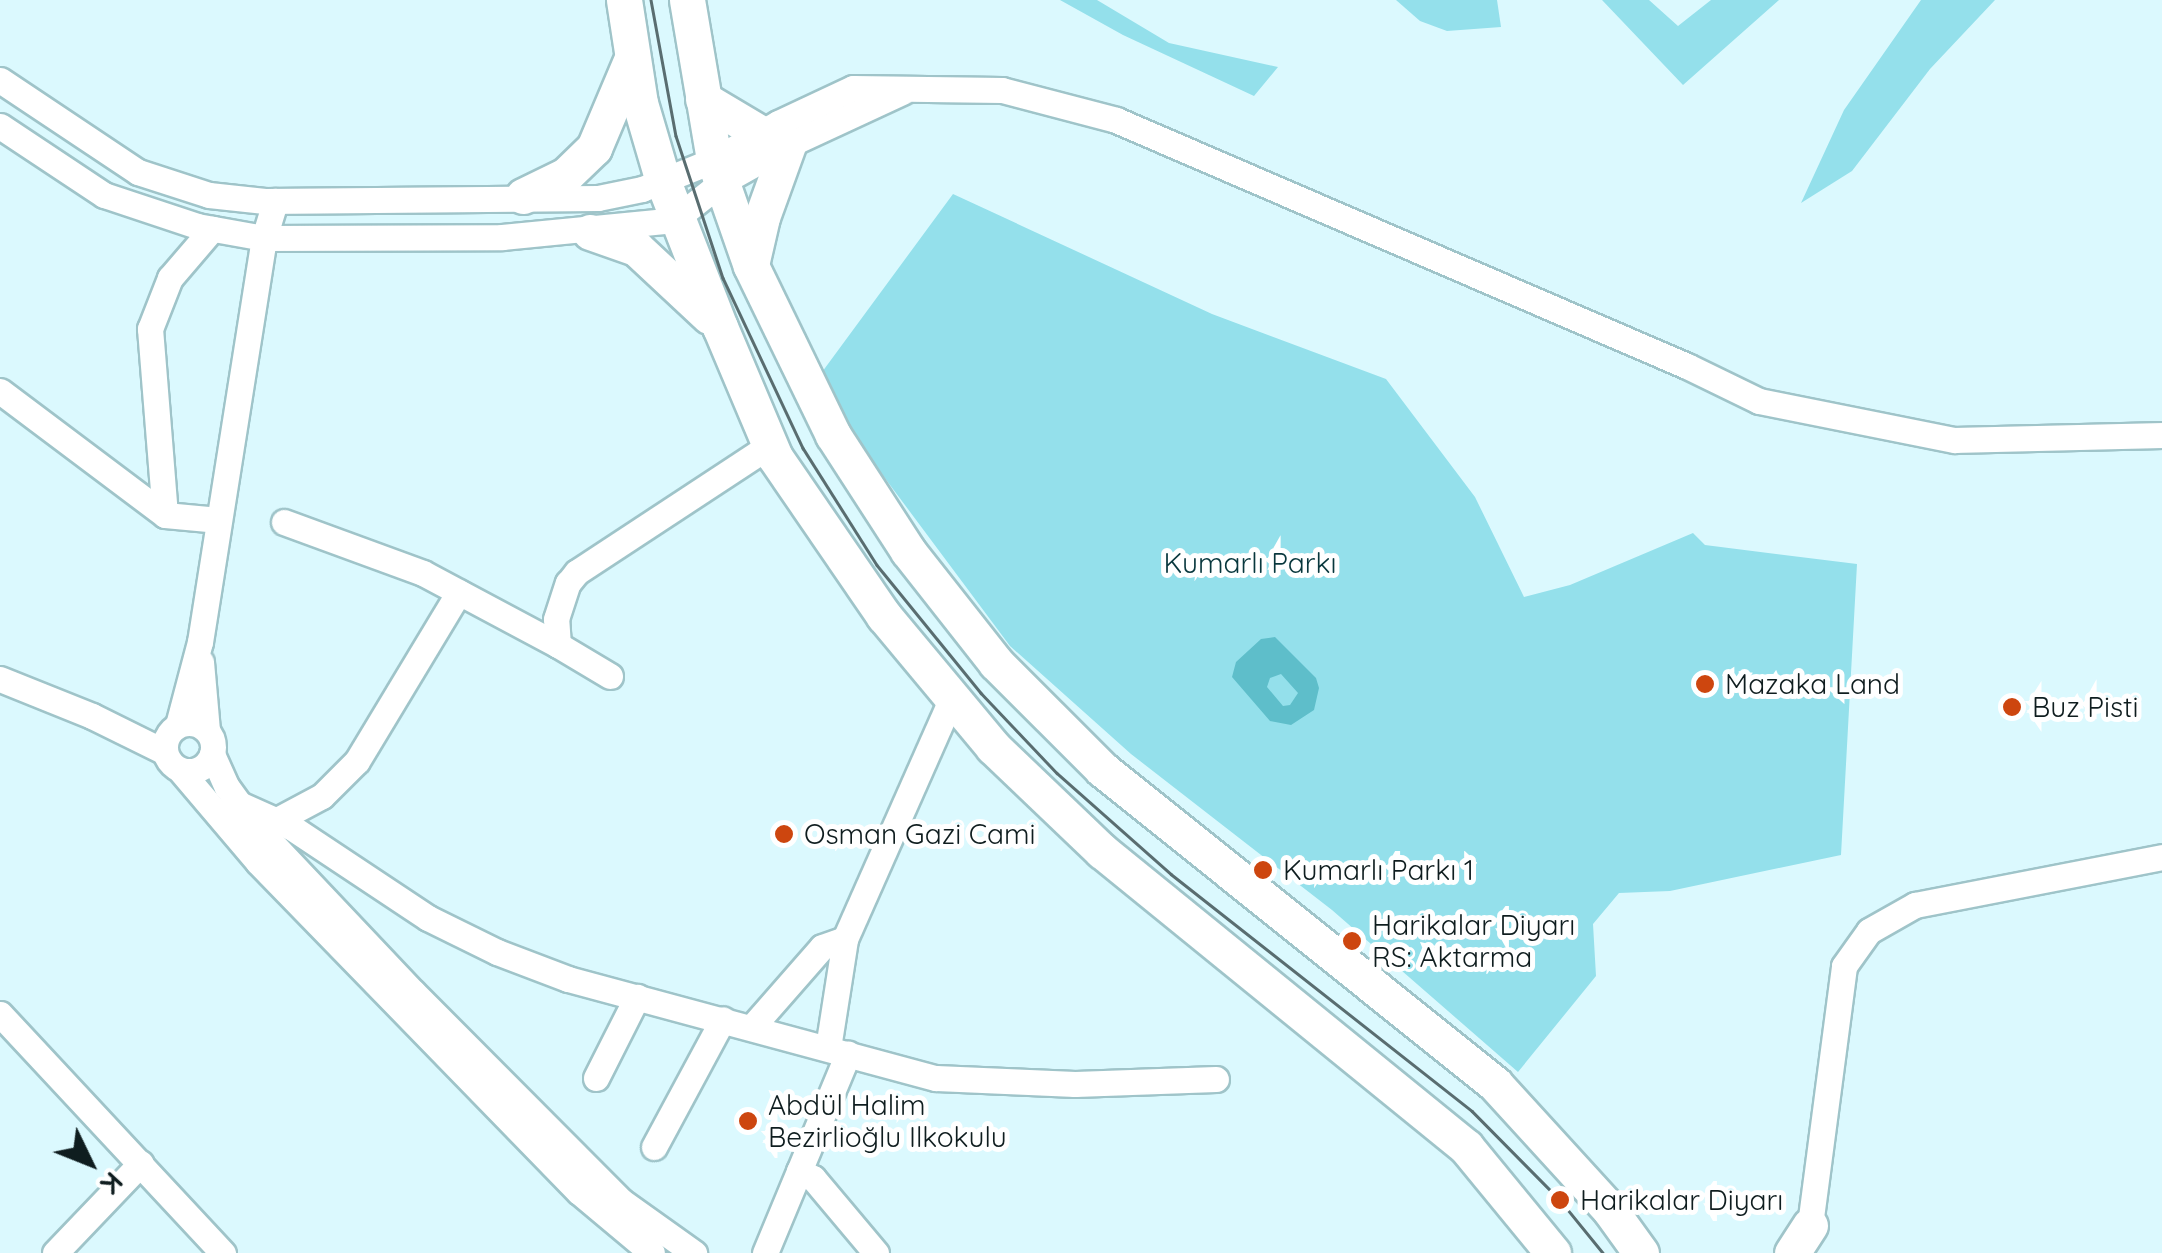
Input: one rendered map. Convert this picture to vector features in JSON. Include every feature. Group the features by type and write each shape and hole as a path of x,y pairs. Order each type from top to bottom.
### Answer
{"highway":[{"path":"624,0 640,103 674,220 770,446 884,616 993,747 1102,852 1466,1147 1553,1253"},
{"path":"687,0 718,171 751,266 833,435 908,551 996,663 1102,768 1495,1084 1610,1210 1641,1253"},
{"path":"523,196 566,176 594,148 633,57"},
{"path":"702,99 774,139 751,266"},
{"path":"590,232 636,248 720,327"},
{"path":"1610,1210 1669,1253"}],"street":[{"path":"0,80 138,172 209,194 275,201 598,198 718,171"},
{"path":"0,126 104,195 141,211 212,229 264,238 502,237 590,232 674,220 718,171 774,139 906,91 952,86 1002,90 1116,120 1688,366 1734,391 1786,409 1955,440 2162,435"},
{"path":"275,201 264,238 200,642 178,725 166,736 172,761 258,862 540,1153 600,1212 652,1253"},
{"path":"166,515 150,329 170,278 212,229"},
{"path":"0,390 166,515 219,520"},
{"path":"558,645 558,607 577,572 770,446"},
{"path":"284,522 423,573 610,676"},
{"path":"278,820 322,796 357,761 458,592"},
{"path":"0,679 92,716 172,761 196,770 210,743 200,642"},
{"path":"765,1253 799,1172 838,1051 845,939 952,698"},
{"path":"178,725 194,723 210,743 239,804 312,886 585,1167 621,1202 694,1253"},
{"path":"239,804 278,820 396,900 462,936 550,972 637,997 936,1078 1075,1084 1216,1079"},
{"path":"1803,1246 1844,966 1869,930 1916,905 2162,856"},
{"path":"752,1027 822,947 845,939"},
{"path":"596,1078 637,997"},
{"path":"0,1014 223,1253"},
{"path":"654,1147 723,1020"},
{"path":"54,1253 140,1163"},
{"path":"799,1172 813,1178 876,1253"}],"green space":[{"path":"1060,0 1097,0 1169,43 1278,67 1254,96 1123,35"},
{"path":"1396,0 1497,0 1501,27 1447,31 1420,21"},
{"path":"1602,0 1649,0 1678,26 1711,0 1779,0 1683,85"},
{"path":"1921,0 1995,0 1930,69 1852,171 1801,203 1844,110"},
{"name":"Kumarlı Parkı","path":"953,194 1212,314 1386,379 1475,497 1524,597 1570,585 1693,533 1705,545 1857,564 1841,855 1670,891 1619,893 1593,924 1596,976 1518,1072 1332,910 1131,754 1010,646 814,383"}],"shaded area":[{"path":"1275,637 1316,678 1319,688 1314,710 1291,725 1270,721 1232,677 1236,662 1261,639","holes":["1281,674 1298,693 1290,705 1283,706 1267,687 1270,678"]}],"tram line":[{"path":"651,0 676,136 723,278 803,448 877,565 981,693 1057,773 1171,874 1472,1111 1560,1200 1603,1253"}],"place":[{"name":"Mazaka Land","path":"1705,684"},
{"name":"Buz Pisti","path":"2012,707"},
{"name":"Osman Gazi Cami","path":"784,834"},
{"name":"Kumarlı Parkı 1","path":"1263,870"},
{"name":"Harikalar Diyarı RS: Aktarma","path":"1352,941"},
{"name":"Abdül Halim Bezirlioğlu Ilkokulu","path":"748,1121"},
{"name":"Harikalar Diyarı","path":"1560,1200"}]}
